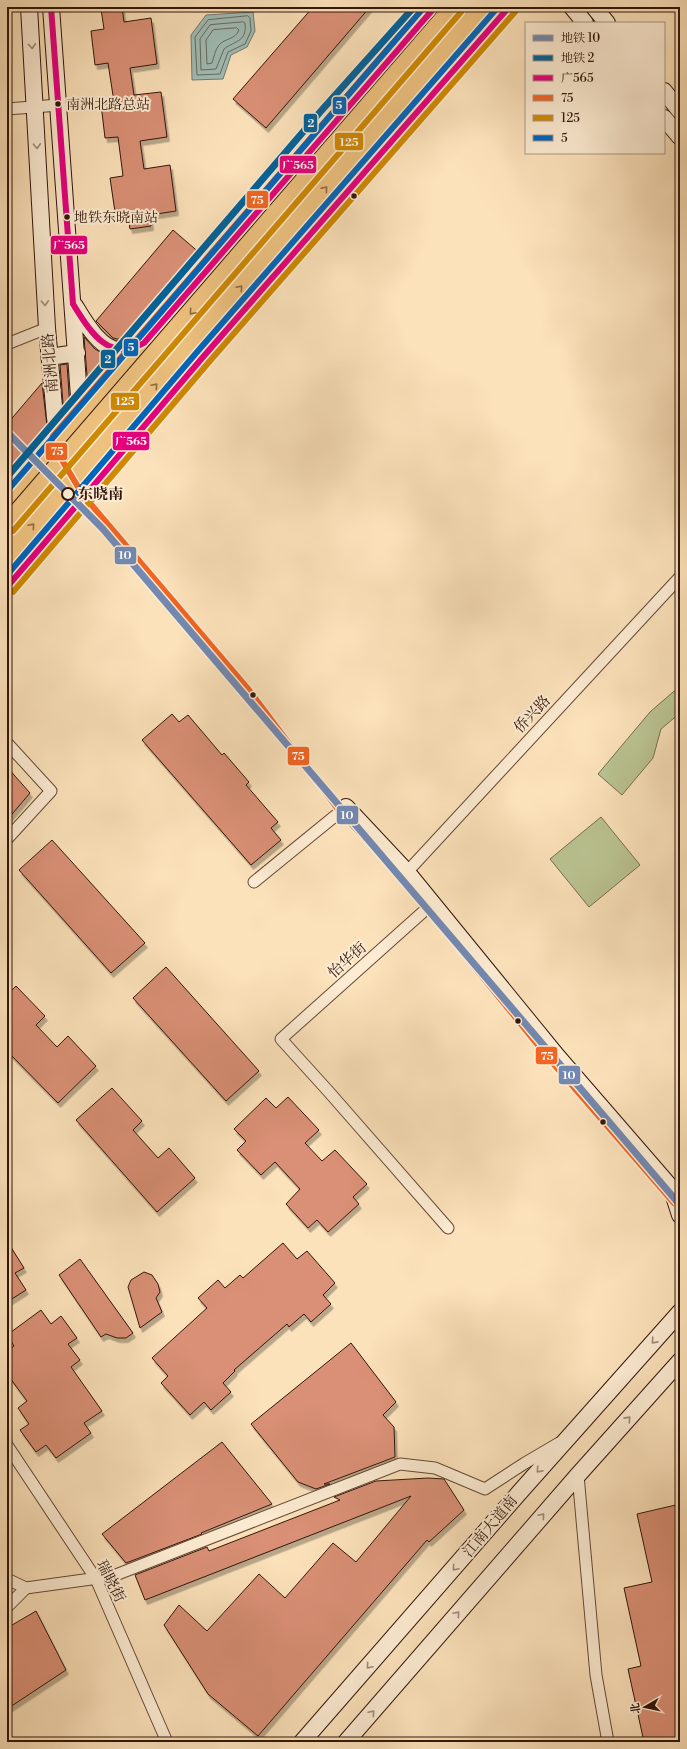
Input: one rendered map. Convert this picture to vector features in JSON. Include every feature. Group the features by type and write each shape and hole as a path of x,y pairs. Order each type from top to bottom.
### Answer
{"highway":[{"path":"7,526 456,7"},
{"path":"7,555 482,7"}],"main road":[{"name":"南洲北路","path":"29,7 36,107 49,357 59,441 89,490"},
{"name":"南洲北路","path":"51,7 77,353 80,416 83,454 89,490"},
{"path":"7,503 80,416 436,7"},
{"path":"7,587 203,357 509,7"},
{"path":"572,7 584,22"},
{"path":"594,7 607,22"},
{"path":"665,92 680,111"},
{"path":"665,119 680,137"},
{"path":"73,304 89,328 110,348 121,351 144,343"},
{"path":"165,319 167,327 181,345 203,357"},
{"path":"49,357 77,353"},
{"path":"346,807 407,872 557,1056 677,1193 680,1214"},
{"name":"江南大道南","path":"302,1742 680,1312"},
{"path":"346,1742 680,1361"}],"street":[{"path":"7,109 59,105"},
{"path":"7,344 47,328"},
{"name":"侨兴路","path":"407,872 680,577"},
{"path":"7,743 52,791 7,839"},
{"path":"254,882 346,807"},
{"name":"怡华街","path":"433,903 281,1039 448,1228"},
{"path":"7,1579 26,1588 113,1576 400,1464 435,1468 485,1489 524,1463 568,1438"},
{"name":"瑞晓街","path":"7,1444 96,1579 167,1742"},
{"path":"578,1476 596,1675 608,1742"},
{"path":"7,1607 26,1588"}],"green space":[{"path":"680,686 680,713 661,729 653,758 622,795 598,774 650,712"},
{"path":"601,817 640,865 589,907 550,859"}],"water":[{"path":"253,12 255,31 247,47 231,55 223,79 192,80 191,35 206,15"}],"building":[{"path":"122,7 124,22 151,18 157,64 130,68 134,95 161,92 167,137 140,141 144,169 170,165 176,211 150,215 151,226 130,229 127,211 115,212 110,178 123,176 118,137 105,138 101,104 114,102 108,63 95,65 91,31 104,29 101,9"},
{"path":"313,7 370,7 266,128 233,99"},
{"path":"173,230 202,255 131,338 122,340 113,338 96,321"},
{"path":"84,337 95,349 113,359 88,388"},
{"path":"67,364 70,409 64,416 60,365"},
{"path":"42,383 48,434 7,483 7,424"},
{"path":"172,714 179,722 188,715 222,755 224,753 249,782 246,785 278,822 271,828 281,840 251,865 142,740"},
{"path":"7,767 30,793 7,820"},
{"path":"52,840 145,943 111,973 19,870"},
{"path":"166,967 259,1071 226,1101 133,998"},
{"path":"16,986 45,1016 36,1025 57,1047 68,1036 96,1066 58,1103 7,1051 7,995"},
{"path":"112,1088 142,1121 133,1130 158,1158 169,1148 195,1178 157,1212 76,1120"},
{"path":"288,1097 319,1130 305,1143 322,1161 335,1150 367,1184 353,1197 359,1204 328,1232 317,1220 308,1228 286,1204 300,1189 275,1162 261,1175 237,1150 246,1141 234,1129 266,1098 276,1108"},
{"path":"7,1241 24,1268 15,1273 26,1290 7,1302"},
{"path":"283,1243 297,1259 307,1251 335,1283 323,1295 331,1304 311,1322 304,1314 289,1327 287,1324 234,1370 235,1371 223,1383 231,1392 211,1410 204,1402 190,1415 161,1383 168,1376 152,1358 207,1308 198,1298 218,1280 225,1288 240,1275 243,1278"},
{"path":"80,1259 133,1333 126,1338 117,1338 106,1334 101,1337 59,1275"},
{"path":"144,1272 152,1275 158,1284 160,1292 156,1298 162,1312 140,1328 128,1287 131,1280"},
{"path":"41,1310 51,1324 61,1316 77,1338 68,1344 80,1360 71,1367 102,1411 84,1423 91,1433 56,1458 46,1445 36,1452 20,1430 29,1424 18,1408 27,1401 7,1374 7,1351 14,1346 7,1335"},
{"path":"351,1343 396,1402 383,1415 394,1427 395,1457 324,1484 330,1484 316,1489 298,1482 251,1424"},
{"path":"222,1442 272,1504 201,1533 202,1534 126,1563 102,1534"},
{"path":"428,1478 444,1479 464,1510 429,1542 427,1540 258,1736 208,1694 164,1625 179,1605 207,1631 259,1574 285,1598 333,1543 356,1562 411,1496 145,1600 135,1575 207,1547 209,1551 340,1500 334,1497 376,1481"},
{"path":"680,1504 680,1742 644,1742 628,1669 641,1666 624,1588 652,1582 637,1514"},
{"path":"36,1611 66,1670 7,1709 7,1628"}],"metro line":[{"name":"2","path":"7,477 321,111 414,7"},
{"name":"10","path":"7,432 103,529 680,1205"}],"transit line":[{"name":"广565","path":"51,7 73,304 86,324 101,341 110,347 120,349 131,348 144,343 435,7"},
{"name":"75","path":"424,7 53,436 51,442 83,495 249,690 340,812 401,877 551,1061 674,1203"},
{"name":"5","path":"7,491 424,7"},
{"name":"5","path":"7,575 197,352 498,7"},
{"name":"广565","path":"7,587 203,357 509,7"},
{"name":"125","path":"13,531 461,12"},
{"name":"125","path":"13,592 209,362 515,12"}],"place":[{"name":"南洲北路总站","path":"58,104"},
{"name":"地铁东晓南站","path":"67,217"},
{"name":"东晓南","path":"68,494"}]}
